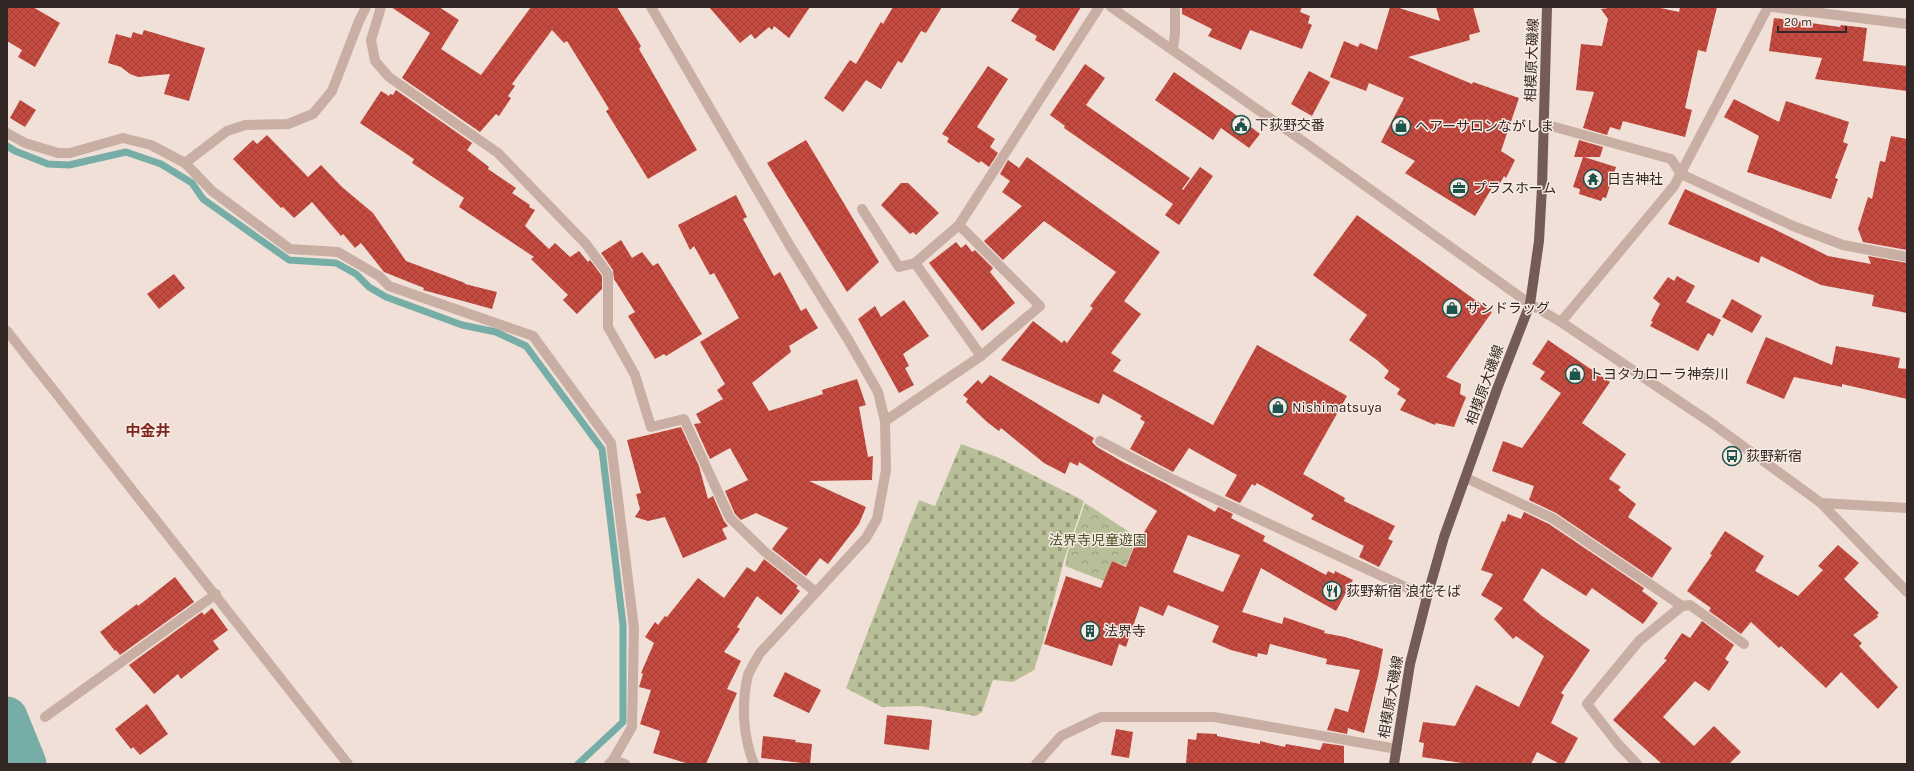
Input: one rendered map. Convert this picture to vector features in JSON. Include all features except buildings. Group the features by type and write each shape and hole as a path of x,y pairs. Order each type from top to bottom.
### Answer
{"main road":[{"name":"相模原大磯線","path":"1394,764 1410,664 1426,597 1444,537 1497,389 1530,304 1539,241 1548,7"}],"street":[{"path":"186,163 227,131 245,125 288,124 312,114 332,91 359,21 366,7"},
{"path":"381,7 371,40 375,61 390,77 498,153 586,244 608,274 608,327 635,375 651,427 684,419 730,518 765,552 816,592"},
{"path":"651,7 790,246 849,341 878,392 885,421 886,470 877,519 866,538 760,653 749,674 744,721 747,749 754,764"},
{"path":"862,209 900,267 915,263 960,225 1098,7"},
{"path":"1111,7 1173,49 1530,304 1561,322 1710,422 1821,503 1907,592"},
{"path":"1173,49 1175,7"},
{"path":"1561,322 1674,186 1768,7"},
{"path":"1773,7 1907,24"},
{"path":"1544,124 1671,160 1681,174 1793,226 1843,245 1907,257"},
{"path":"7,133 25,143 58,153 70,153 123,138 150,146 186,163 212,191 290,249 338,252 379,276 388,286 533,336 611,443 634,628 632,727 611,762 625,764"},
{"path":"885,421 981,356 1040,306 960,225"},
{"path":"915,263 981,356"},
{"path":"7,331 216,594 348,764"},
{"path":"1100,441 1170,478 1426,597"},
{"path":"1466,478 1552,518 1682,606"},
{"path":"1821,503 1907,508"},
{"path":"45,717 216,594"},
{"path":"1637,764 1618,744 1587,704 1639,641 1682,606 1690,605 1744,644"},
{"path":"1036,764 1061,736 1101,717 1214,717 1396,749"}],"green space":[{"path":"961,444 997,457 1084,501 1064,560 1043,642 1034,670 1013,682 993,680 982,712 976,716 920,706 882,707 846,688 919,500 935,506"},
{"name":"法界寺児童遊園","path":"1085,503 1137,537 1126,566 1112,561 1104,581 1065,566 1067,555"}],"waterway":[{"path":"7,146 15,151 48,164 69,165 126,152 161,164 192,183 203,199 289,260 336,263 356,274 369,287 386,297 462,325 496,332 526,346 602,449 623,625 623,722 578,764"},
{"path":"7,717 26,764"}],"place":[{"name":"下荻野交番","path":"1241,125"},
{"name":"ヘアーサロンながしま","path":"1401,126"},
{"name":"日吉神社","path":"1593,179"},
{"name":"プラスホーム","path":"1459,188"},
{"name":"サンドラッグ","path":"1452,308"},
{"name":"トヨタカローラ神奈川","path":"1575,374"},
{"name":"Nishimatsuya","path":"1278,407"},
{"name":"荻野新宿","path":"1732,456"},
{"name":"荻野新宿 浪花そば","path":"1332,591"},
{"name":"法界寺","path":"1090,631"}],"district":[{"name":"中金井","path":"148,431"}]}
